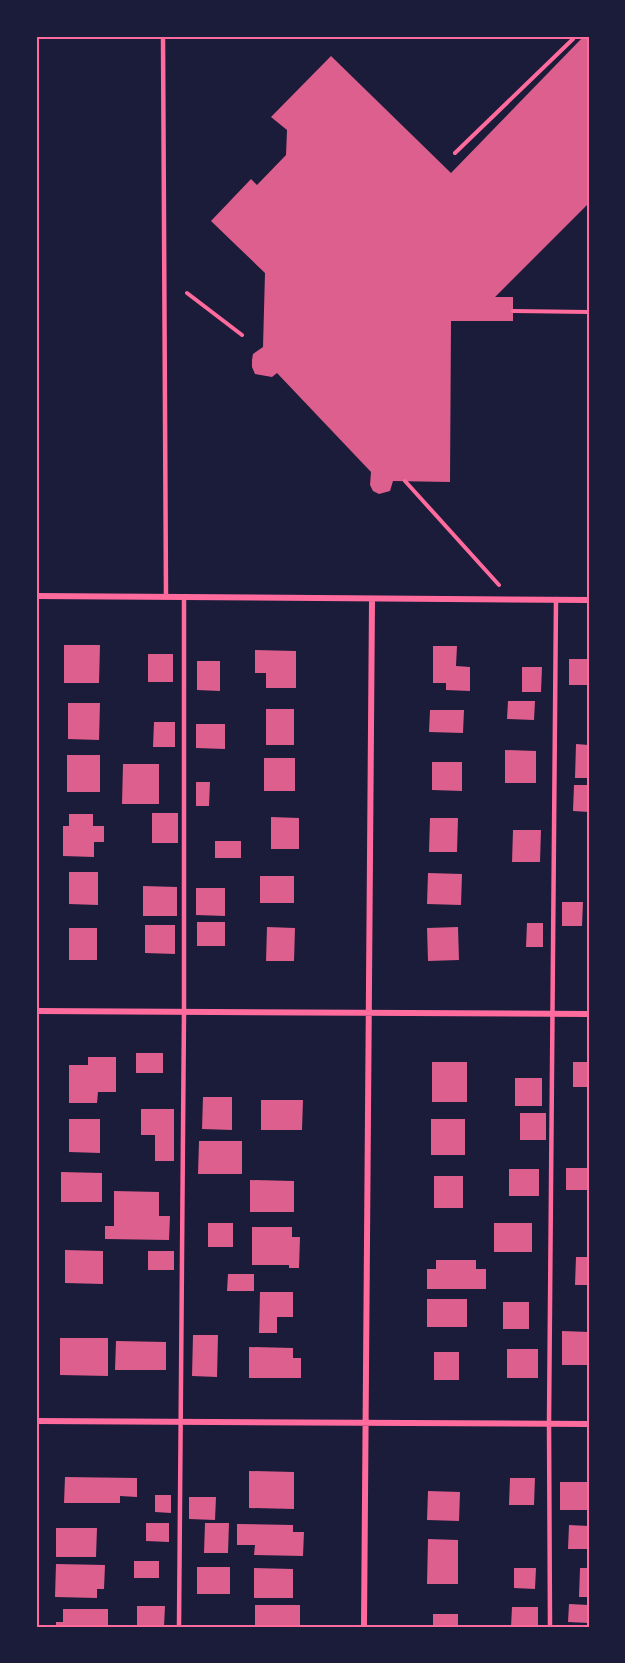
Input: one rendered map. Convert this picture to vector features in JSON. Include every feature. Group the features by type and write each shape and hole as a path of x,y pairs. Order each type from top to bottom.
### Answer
{"street":[{"path":"36,596 589,600"},
{"path":"364,1627 372,599"},
{"path":"36,1011 589,1014"},
{"path":"36,1421 589,1425"}],"lane":[{"path":"163,36 166,597"},
{"path":"179,1627 184,1012 184,598"},
{"path":"550,1627 549,1423 556,599"}],"path":[{"path":"455,153 574,36"},
{"path":"187,293 242,335"},
{"path":"513,311 589,312"},
{"path":"405,481 512,599"}],"building":[{"path":"584,36 589,36 589,203 495,297 513,297 513,321 451,321 450,482 393,481 390,491 379,494 373,491 370,485 371,472 277,373 272,377 255,374 252,367 253,354 263,347 265,273 211,221 251,179 257,185 286,155 287,130 271,117 331,56 451,173"},
{"path":"64,645 100,645 99,683 64,683"},
{"path":"433,646 457,646 456,666 470,667 470,691 446,690 446,683 433,683"},
{"path":"255,650 296,651 296,688 266,688 266,673 255,673"},
{"path":"148,654 173,654 173,682 148,682"},
{"path":"569,659 589,659 589,685 569,685"},
{"path":"197,661 220,661 220,691 197,690"},
{"path":"522,667 542,667 541,692 522,692"},
{"path":"508,701 535,701 534,720 507,719"},
{"path":"68,703 100,703 99,740 68,739"},
{"path":"266,709 294,709 294,745 266,745"},
{"path":"430,710 464,710 463,733 429,732"},
{"path":"154,722 175,722 175,747 153,747"},
{"path":"196,724 225,724 225,749 196,748"},
{"path":"576,744 589,745 589,778 575,778"},
{"path":"505,750 536,751 536,783 505,783"},
{"path":"67,755 100,755 100,792 67,792"},
{"path":"264,758 295,758 295,791 264,791"},
{"path":"432,762 462,762 462,791 432,790"},
{"path":"123,764 159,764 159,804 122,804"},
{"path":"196,782 210,782 209,806 196,806"},
{"path":"574,785 589,785 589,812 573,811"},
{"path":"152,813 178,813 178,843 152,843"},
{"path":"69,814 93,814 93,826 104,826 104,842 94,842 94,857 63,856 63,826 69,826"},
{"path":"271,817 299,818 299,849 271,849"},
{"path":"430,818 458,818 457,852 429,852"},
{"path":"513,830 541,830 540,862 512,862"},
{"path":"215,841 241,841 241,858 215,858"},
{"path":"69,872 98,872 98,905 69,904"},
{"path":"428,873 462,874 461,905 427,904"},
{"path":"260,876 294,876 294,903 260,903"},
{"path":"143,886 177,887 177,916 143,916"},
{"path":"196,888 225,888 225,916 196,915"},
{"path":"562,902 583,902 582,926 562,926"},
{"path":"197,922 225,922 225,946 197,946"},
{"path":"527,923 543,923 543,947 526,947"},
{"path":"145,925 175,925 175,954 145,953"},
{"path":"267,927 295,928 294,961 266,961"},
{"path":"458,927 459,960 428,961 427,928"},
{"path":"69,928 97,928 97,960 69,960"},
{"path":"136,1053 163,1053 163,1073 136,1073"},
{"path":"88,1057 116,1057 116,1092 98,1092 97,1103 69,1103 69,1065 88,1065"},
{"path":"432,1062 467,1062 467,1102 432,1102"},
{"path":"573,1062 589,1062 589,1087 573,1087"},
{"path":"515,1078 542,1078 542,1106 515,1106"},
{"path":"203,1097 232,1097 232,1130 202,1129"},
{"path":"261,1100 303,1100 302,1130 261,1130"},
{"path":"141,1109 174,1109 174,1161 155,1161 155,1135 141,1135"},
{"path":"520,1113 546,1113 546,1140 520,1140"},
{"path":"69,1119 100,1119 100,1153 69,1152"},
{"path":"431,1119 465,1119 465,1155 431,1155"},
{"path":"199,1141 242,1141 242,1174 198,1174"},
{"path":"566,1168 589,1168 589,1190 566,1190"},
{"path":"509,1169 539,1169 539,1196 509,1196"},
{"path":"61,1172 102,1173 102,1202 61,1202"},
{"path":"434,1176 463,1176 463,1208 434,1208"},
{"path":"250,1180 294,1181 294,1212 250,1212"},
{"path":"114,1191 159,1192 159,1216 170,1216 169,1240 105,1239 105,1226 114,1226"},
{"path":"208,1223 233,1223 233,1247 208,1247"},
{"path":"494,1223 532,1223 532,1252 494,1252"},
{"path":"252,1227 292,1227 292,1237 300,1237 299,1268 289,1268 289,1265 252,1265"},
{"path":"65,1250 103,1251 103,1284 65,1283"},
{"path":"148,1251 174,1251 174,1270 148,1270"},
{"path":"576,1257 589,1257 589,1285 575,1285"},
{"path":"436,1260 476,1260 476,1269 486,1269 486,1289 427,1289 427,1269 436,1269"},
{"path":"228,1274 254,1274 254,1291 227,1291"},
{"path":"260,1292 293,1292 293,1317 277,1317 277,1333 259,1333"},
{"path":"427,1299 467,1299 467,1327 427,1327"},
{"path":"503,1302 529,1302 529,1329 503,1329"},
{"path":"562,1331 589,1332 589,1365 562,1365"},
{"path":"193,1335 218,1335 217,1377 192,1376"},
{"path":"60,1338 108,1338 108,1376 60,1375"},
{"path":"116,1341 166,1342 166,1370 115,1370"},
{"path":"249,1347 293,1348 293,1358 301,1358 301,1378 249,1378"},
{"path":"507,1349 538,1349 538,1378 507,1378"},
{"path":"434,1352 459,1352 459,1380 434,1380"},
{"path":"249,1471 294,1472 294,1509 249,1508"},
{"path":"65,1477 137,1478 137,1497 120,1496 120,1503 64,1503"},
{"path":"510,1478 535,1478 534,1505 509,1505"},
{"path":"560,1482 589,1482 589,1510 560,1510"},
{"path":"428,1491 460,1492 459,1521 427,1520"},
{"path":"155,1495 171,1495 171,1513 155,1512"},
{"path":"189,1497 216,1497 215,1520 189,1519"},
{"path":"146,1523 169,1523 169,1542 146,1541"},
{"path":"205,1523 229,1523 228,1553 204,1553"},
{"path":"237,1524 293,1525 293,1532 304,1532 303,1556 254,1555 255,1545 237,1545"},
{"path":"569,1525 589,1526 589,1549 568,1549"},
{"path":"56,1528 97,1528 96,1557 56,1557"},
{"path":"428,1539 458,1540 458,1584 427,1584"},
{"path":"134,1561 159,1561 159,1578 134,1578"},
{"path":"56,1564 105,1565 104,1589 97,1589 97,1598 55,1597"},
{"path":"197,1567 230,1567 230,1594 197,1594"},
{"path":"254,1568 293,1569 293,1598 254,1598"},
{"path":"514,1568 536,1568 535,1589 514,1588"},
{"path":"580,1568 589,1568 589,1597 579,1597"},
{"path":"569,1604 589,1605 589,1623 568,1622"},
{"path":"255,1605 300,1605 300,1627 255,1627"},
{"path":"137,1606 165,1606 164,1627 137,1626"},
{"path":"512,1607 538,1607 538,1627 511,1627"},
{"path":"63,1609 108,1609 108,1627 56,1627 56,1622 63,1622"},
{"path":"433,1614 458,1614 458,1627 433,1627"}]}
